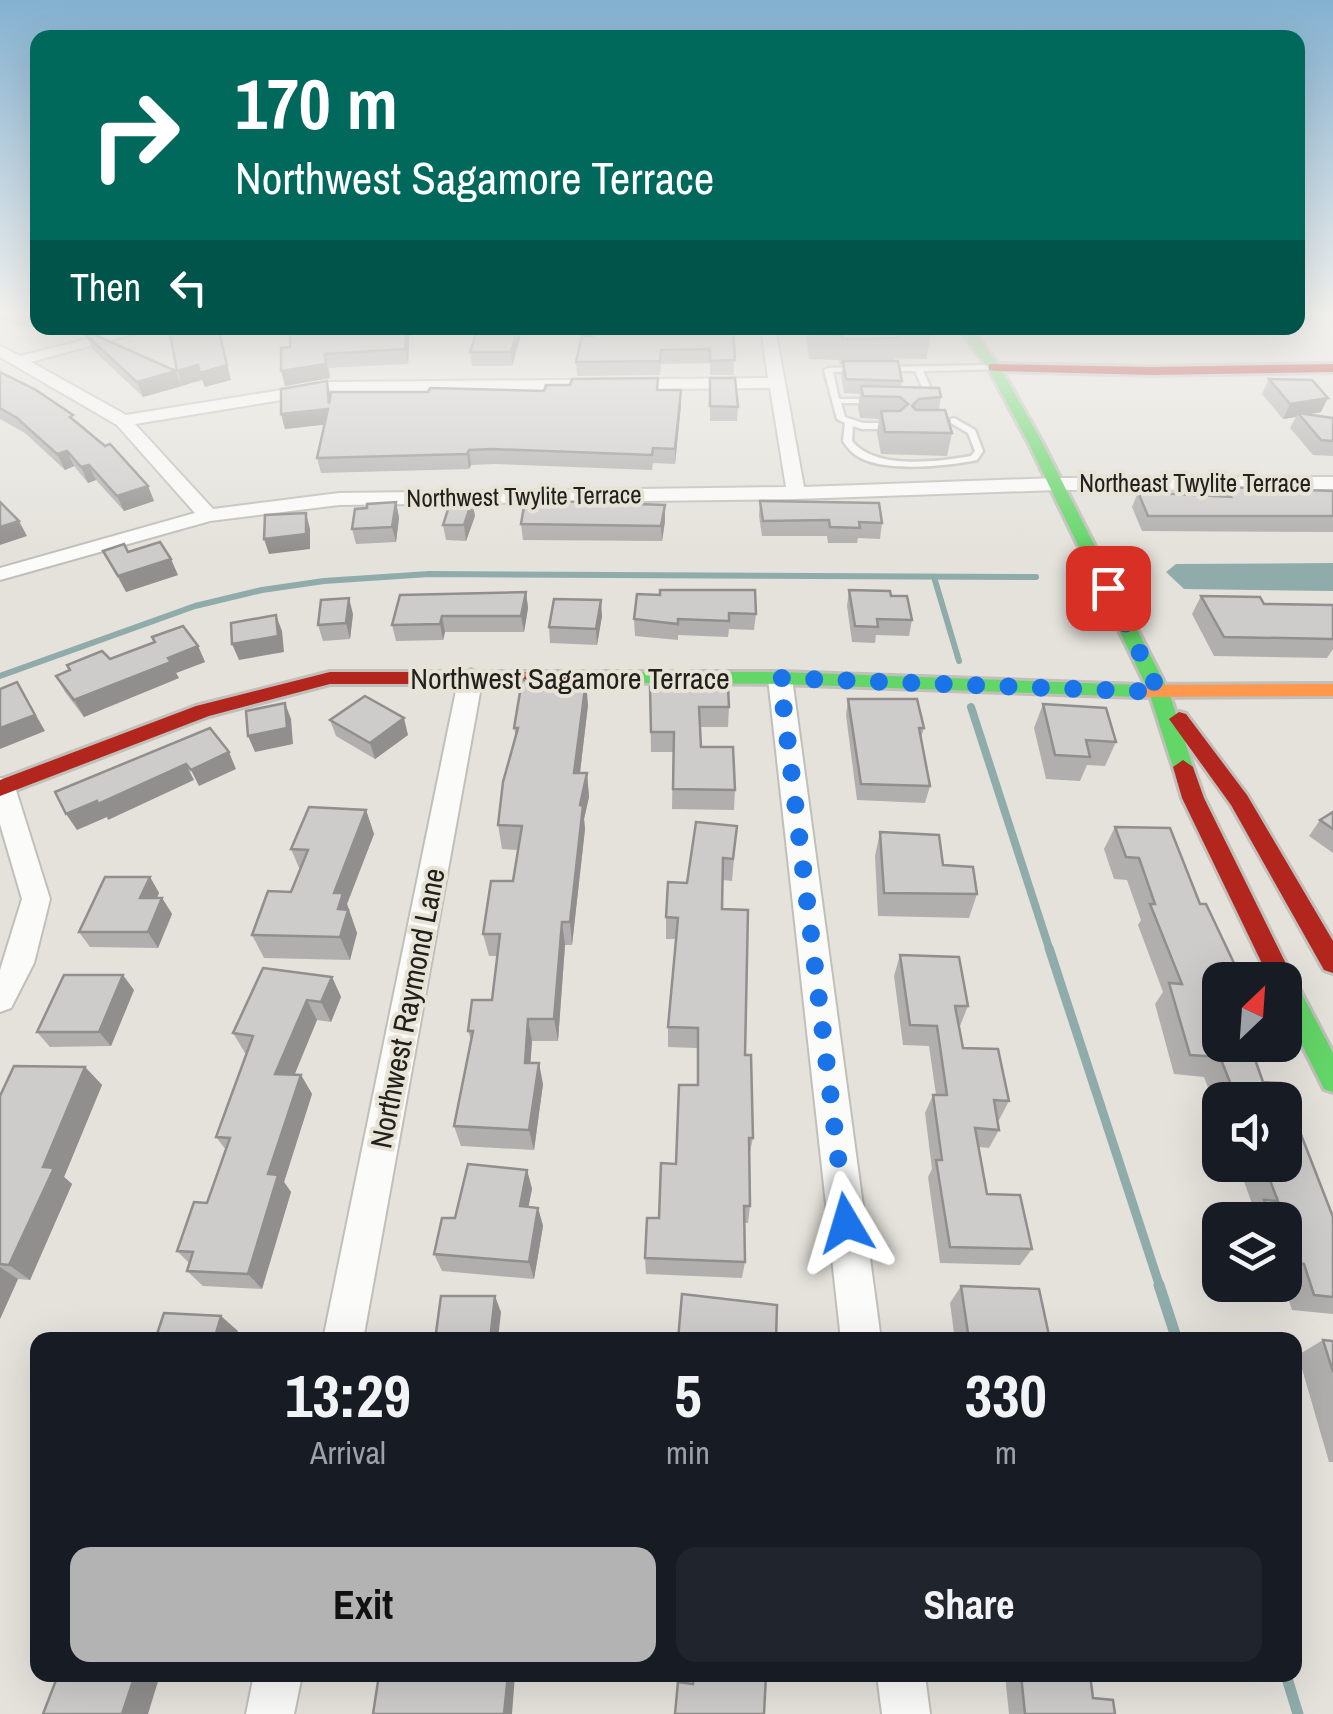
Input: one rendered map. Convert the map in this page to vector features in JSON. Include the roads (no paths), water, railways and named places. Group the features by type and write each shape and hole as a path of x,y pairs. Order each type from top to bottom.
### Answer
{"main road":[{"path":"1008,392 1159,692 1193,798 1273,962"},
{"path":"1036,444 1047,399 1057,392"},
{"name":"Northwest Sagamore Terrace","path":"1,788 258,691 330,678 780,678 1159,692 1333,690"},
{"path":"1159,692 1238,800 1330,952"},
{"path":"1302,1020 1333,1080"}],"street":[{"path":"75,392 124,421 208,516"},
{"path":"124,421 296,392"},
{"path":"776,392 796,493"},
{"name":"Northeast Twylite Terrace","path":"1056,484 1333,482"},
{"name":"Northwest Twylite Terrace","path":"0,574 208,516 339,499 796,493 1056,484"},
{"name":"Northwest Raymond Lane","path":"344,1332 471,676"},
{"path":"780,678 859,1332"},
{"path":"0,999 19,962 36,899 1,788"},
{"path":"270,1714 277,1682"},
{"path":"903,1682 906,1714"}],"lane":[{"path":"834,392 842,419 850,424 896,426"},
{"path":"850,424 846,437 852,453 861,458 897,462 974,458 979,452 972,432 932,402 928,392"},
{"path":"836,401 894,402"},
{"path":"913,402 932,402"}],"water":[{"path":"1333,563 1333,591 1184,589 1166,572 1176,564"}],"waterway":[{"path":"0,676 195,606 324,581 429,574 1036,577"},
{"path":"934,577 959,661"},
{"path":"971,707 1050,951"},
{"path":"1049,948 1160,1287"},
{"path":"1159,1285 1174,1332"},
{"path":"1288,1682 1298,1714"}]}
